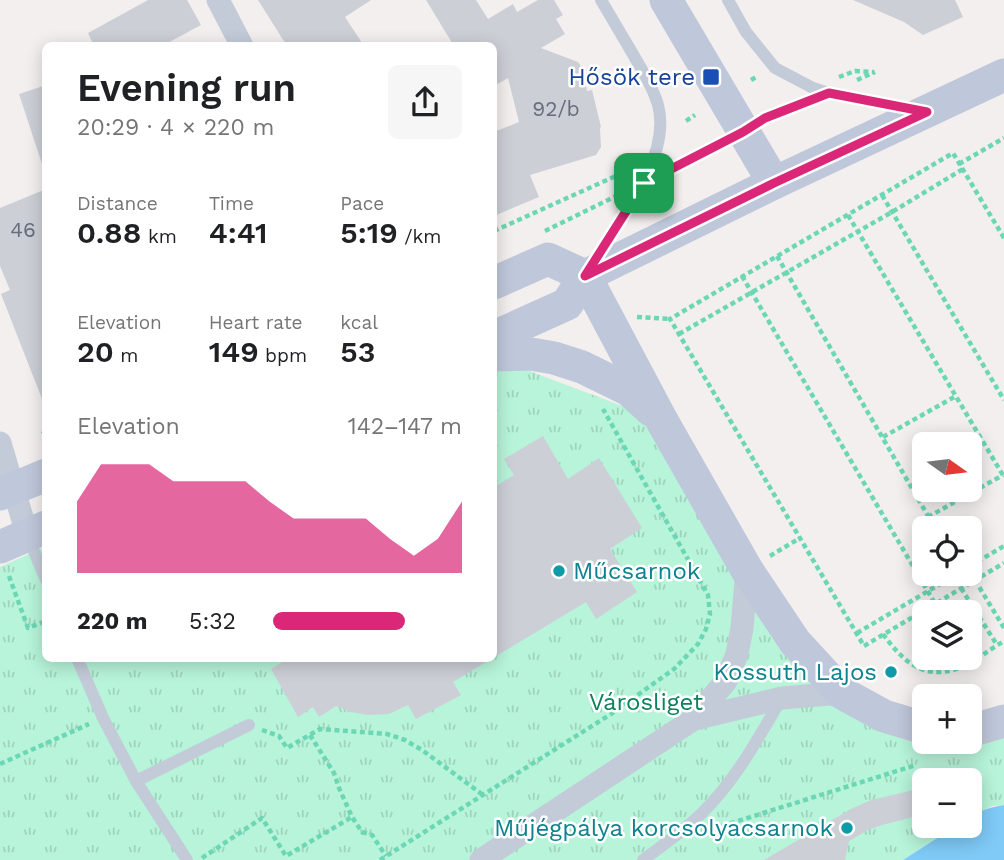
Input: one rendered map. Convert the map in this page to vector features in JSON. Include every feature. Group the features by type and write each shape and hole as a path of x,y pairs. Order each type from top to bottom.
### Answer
{"main road":[{"path":"666,0 774,183"},
{"path":"497,336 567,304 585,276 774,183 1004,75"},
{"path":"497,282 548,259 585,276 662,421 754,566 795,642 842,693 884,716 912,724"},
{"path":"497,355 530,354 582,367 629,390 662,421"},
{"path":"6,491 42,477"},
{"path":"982,727 1004,721"}],"street":[{"path":"218,0 240,42"},
{"path":"0,443 6,491 20,546"},
{"path":"481,860 694,719 726,681 737,654 754,566"},
{"path":"694,719 782,698 842,693"}],"lane":[{"path":"585,276 644,183 654,160 659,135 659,107 649,82 601,0"},
{"path":"728,0 747,32 775,68 813,88 829,93 927,112"},
{"path":"20,546 42,575"},
{"path":"79,662 103,718 136,781 187,860"},
{"path":"643,860 701,814 724,789 748,756 782,698"},
{"path":"136,781 249,725"}],"path":[{"path":"538,234 644,183 765,118 875,72 855,71 836,78"},
{"path":"751,80 758,76"},
{"path":"686,121 695,116"},
{"path":"678,334 892,212 1004,138"},
{"path":"634,317 670,319 953,153 1004,238"},
{"path":"497,230 633,169"},
{"path":"882,195 1004,400"},
{"path":"848,215 1003,476 930,516"},
{"path":"777,256 927,516"},
{"path":"742,276 933,600"},
{"path":"670,319 864,646 912,617"},
{"path":"883,437 956,396"},
{"path":"380,860 611,713 674,669 698,644 706,629 710,614 708,595 602,407"},
{"path":"754,566 800,538"},
{"path":"20,546 28,628 42,623"},
{"path":"982,559 1004,546"},
{"path":"982,576 1004,563"},
{"path":"857,633 938,586"},
{"path":"942,600 964,586"},
{"path":"979,586 1004,628"},
{"path":"961,588 997,645"},
{"path":"883,634 897,653 912,665"},
{"path":"982,653 1004,641"},
{"path":"928,670 949,670"},
{"path":"0,764 103,718"},
{"path":"249,725 279,736 287,748 320,729 387,734 422,750 483,794"},
{"path":"310,735 334,773 352,817 362,832 372,835 386,856"},
{"path":"722,827 916,765"},
{"path":"198,860 262,818 286,856 352,817"}],"green space":[{"name":"Városliget","path":"524,369 662,421 795,642 912,733 912,754 982,754 982,735 1004,721 1004,805 992,806 982,811 982,768 912,768 912,838 937,838 903,860 0,860 0,567 42,548 42,662 497,662 497,371"}],"water":[{"path":"1004,805 1004,860 903,860 937,838 982,838 982,811"}],"building":[{"path":"148,0 187,0 201,25 169,42 92,42 88,33"},
{"path":"258,0 371,0 345,17 361,42 284,42"},
{"path":"426,0 476,0 488,19 513,4 517,12 538,0 554,0 563,15 556,19 565,34 541,48 578,62 583,69 587,91 592,90 601,127 601,147 596,155 530,175 539,197 497,215 497,131 519,122 508,78 497,84 497,42 452,42"},
{"path":"853,0 955,0 963,17 923,35 904,22"},
{"path":"42,86 42,164 19,94"},
{"path":"42,191 42,399 1,294 10,290 0,266 0,208"},
{"name":"Műcsarnok","path":"543,436 568,479 599,458 642,528 610,549 637,592 596,619 586,602 497,655 497,485 514,475 504,459"},
{"path":"282,662 486,662 453,682 461,695 416,719 408,705 389,714 368,715 336,706 319,717 313,707 298,717 271,669"},
{"name":"Műjégpálya korcsolyacsarnok","path":"912,790 912,817 868,830 849,841 845,860 764,860 851,809 871,800"}],"place":[{"name":"Hősök tere","path":"711,77"},
{"name":"Műcsarnok","path":"559,571"},
{"name":"Kossuth Lajos","path":"891,672"},
{"name":"Műjégpálya korcsolyacsarnok","path":"847,828"}],"route":[{"path":"829,93 927,112 774,183 585,276 644,183 765,118 829,93"}]}
